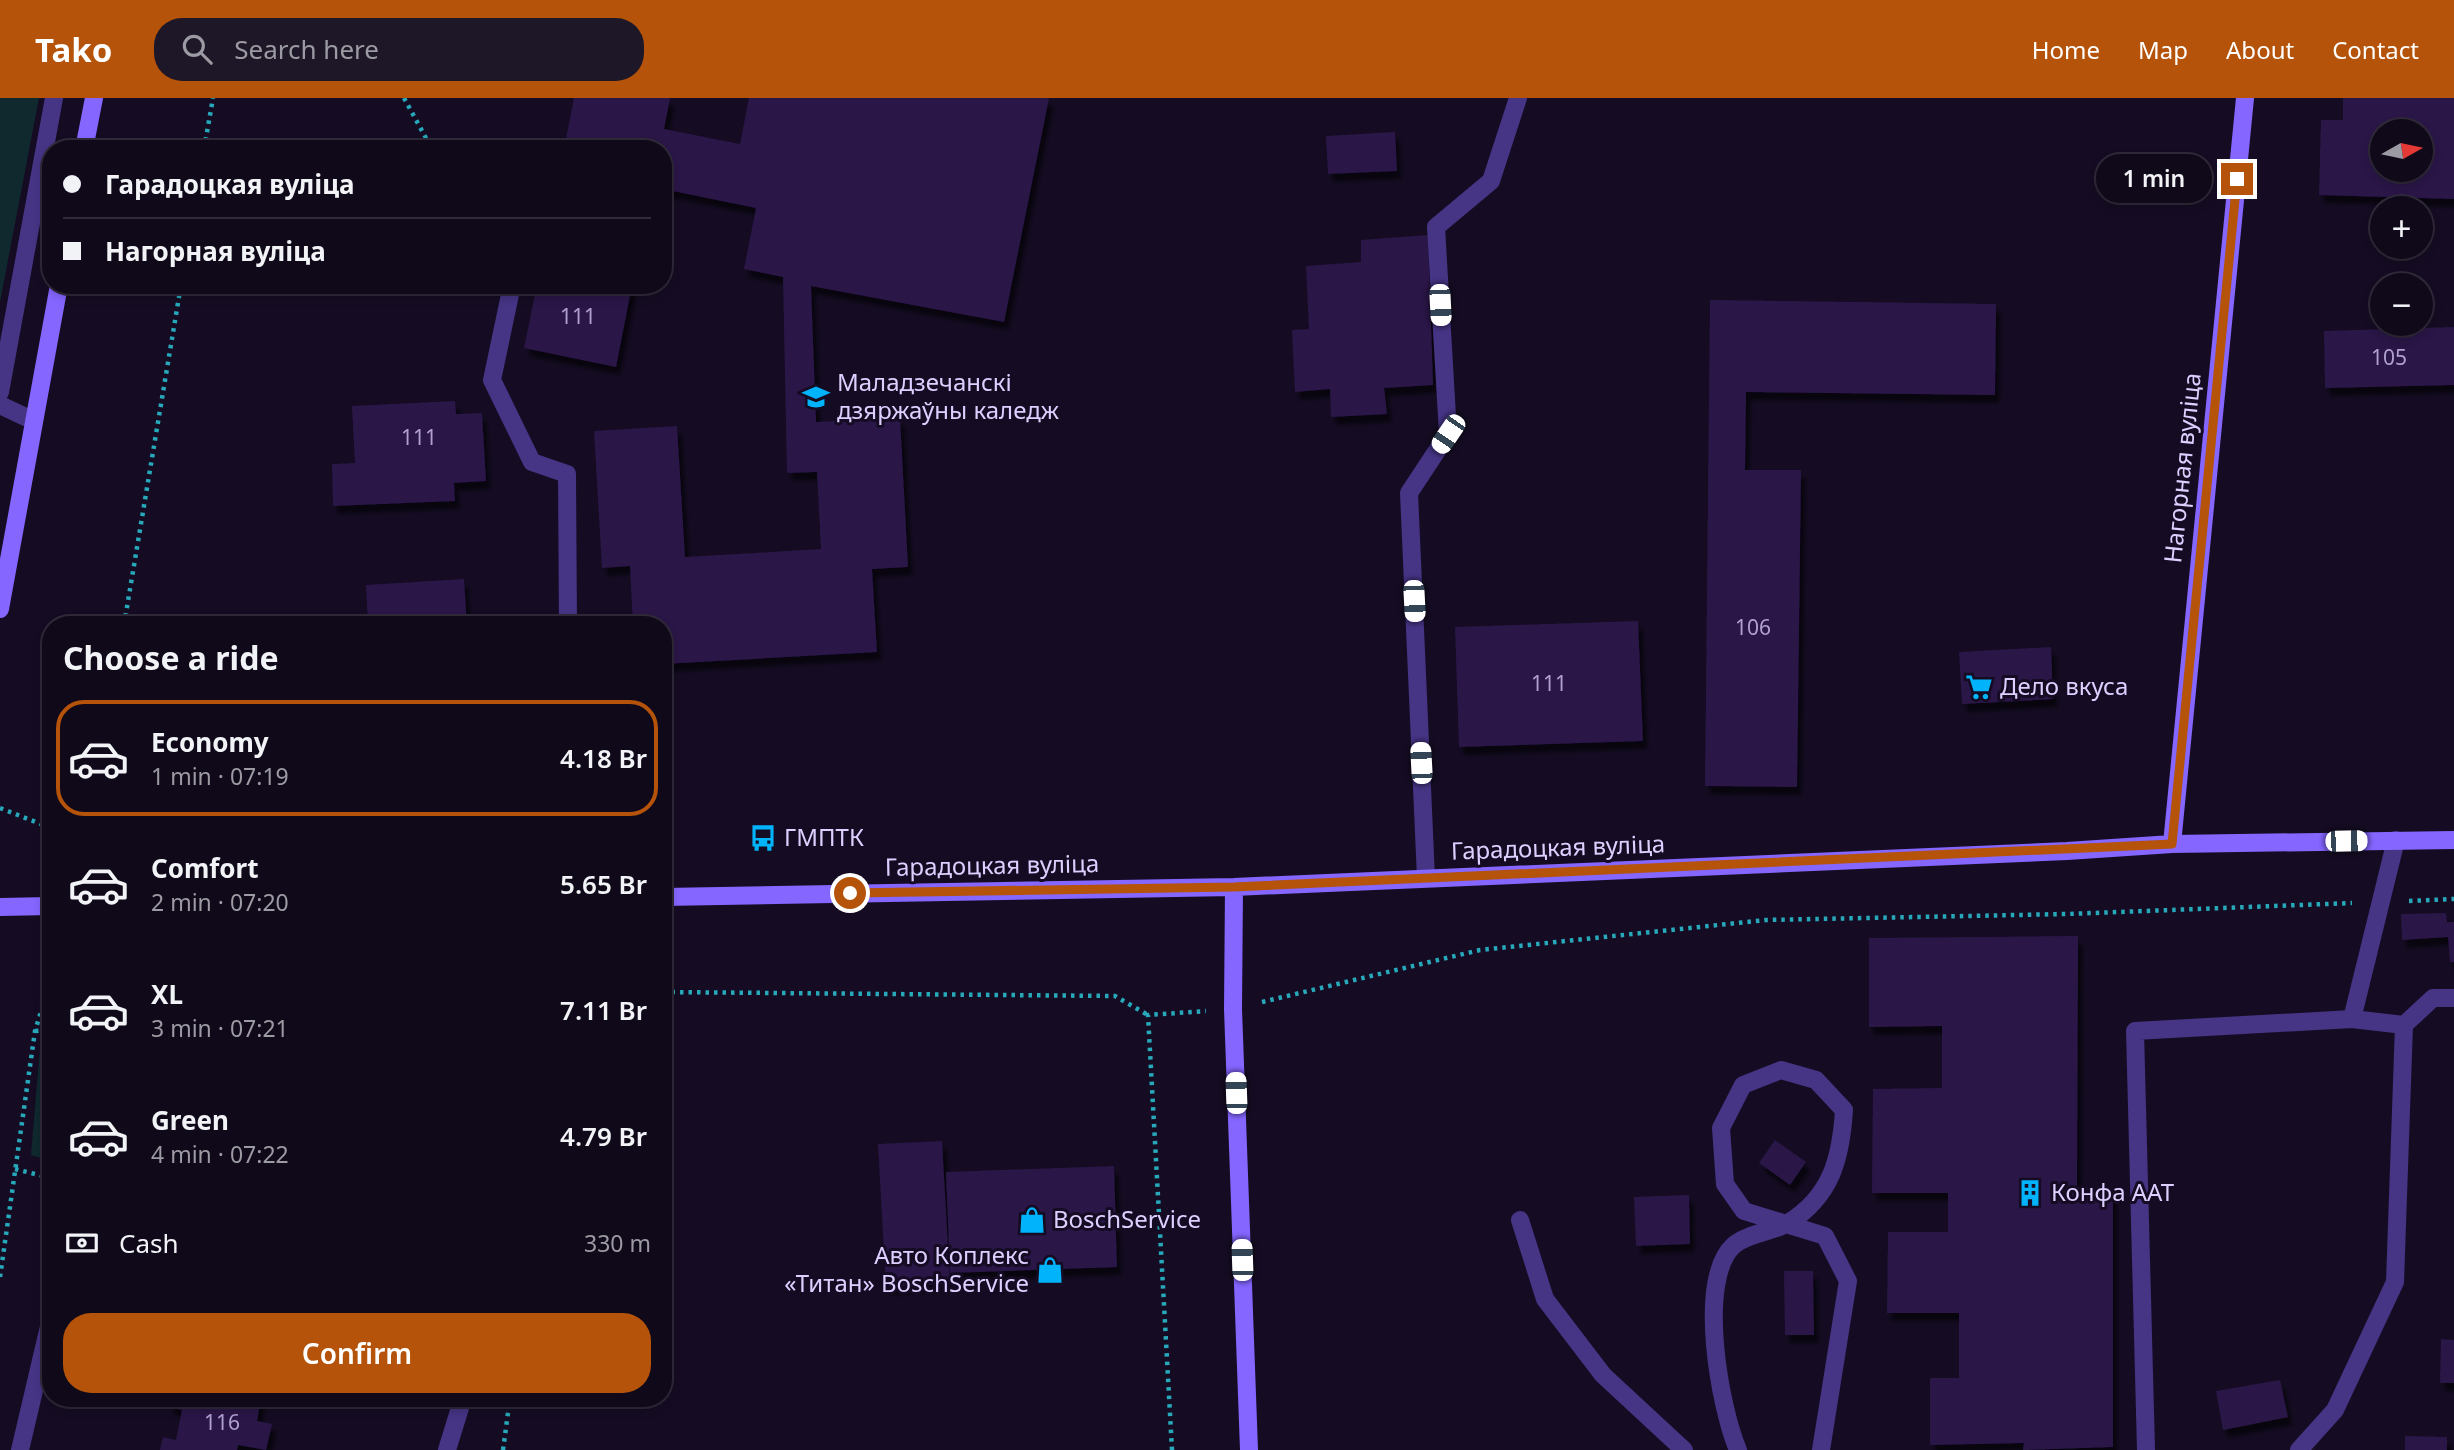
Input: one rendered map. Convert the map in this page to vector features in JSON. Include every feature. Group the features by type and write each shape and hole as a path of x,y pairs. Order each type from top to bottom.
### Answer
{"street":[{"path":"86,140 94,98"},
{"name":"Нагорная вуліца","path":"2172,844 2245,98"},
{"path":"0,609 57,294"},
{"name":"Гарадоцкая вуліца","path":"672,897 1234,887 2172,844 2454,840"},
{"path":"1234,887 1233,1009 1249,1450"},
{"path":"0,907 42,906"}],"lane":[{"path":"46,140 54,98"},
{"path":"1426,878 1409,493 1448,434 1436,227 1491,181 1518,98"},
{"path":"0,392 42,163"},
{"path":"510,294 492,380 531,462 566,474 569,616"},
{"path":"0,405 34,421"},
{"path":"2352,1019 2396,840"},
{"path":"2299,1450 2335,1410 2395,1282 2404,1026 2432,998 2454,998"},
{"path":"2146,1450 2135,1031 2352,1019 2404,1026"},
{"path":"1738,1450 1723,1394 1712,1315 1721,1263 1735,1244 1788,1223 1824,1192 1842,1150 1844,1110 1816,1080 1781,1070 1743,1085 1721,1128 1725,1184 1744,1211 1788,1223 1825,1236 1848,1281 1821,1450"},
{"path":"1520,1220 1545,1299 1603,1375 1684,1450"},
{"path":"20,1450 42,1356"},
{"path":"447,1450 457,1407"}],"path":[{"path":"206,140 213,98"},
{"path":"404,98 427,140"},
{"path":"126,616 179,294"},
{"path":"0,808 42,824"},
{"path":"672,992 1115,996 1148,1015 1233,1009 1480,950 1766,920 2067,914 2454,899"},
{"path":"0,1277 35,1031 42,1008"},
{"path":"1148,1015 1172,1450"},
{"path":"35,1031 42,1031"},
{"path":"15,1169 42,1176"},
{"path":"503,1450 509,1407"}],"green space":[{"path":"0,98 39,98 0,302"},
{"path":"42,1036 42,1158 31,1155"}],"building":[{"path":"574,98 670,98 664,129 740,144 749,98 1049,98 1004,322 811,286 816,422 900,418 908,567 872,569 877,652 672,663 672,616 633,616 630,566 602,568 594,431 677,426 685,557 821,549 817,472 787,473 783,277 744,269 756,208 672,191 672,140 566,140"},
{"path":"2343,98 2454,98 2454,199 2433,198 2433,196 2319,195 2321,120 2343,120"},
{"path":"1395,132 1397,171 1328,174 1326,136"},
{"path":"1428,235 1433,385 1384,388 1387,414 1331,417 1330,389 1295,392 1292,330 1309,329 1306,266 1361,262 1361,240"},
{"path":"535,294 630,294 616,367 524,348"},
{"path":"1710,300 1996,304 1995,395 1746,392 1745,470 1801,470 1797,787 1705,786"},
{"path":"2454,327 2454,385 2325,388 2324,331 2370,330 2370,336 2433,336 2433,328"},
{"path":"455,401 456,414 482,413 486,481 454,483 455,501 333,506 332,464 355,463 352,406"},
{"path":"464,579 466,616 368,616 366,585"},
{"path":"1638,621 1643,741 1459,747 1455,627"},
{"path":"2051,647 2053,699 1962,704 1959,652"},
{"path":"2446,913 2447,922 2454,922 2454,962 2450,962 2448,937 2402,940 2401,914"},
{"name":"Конфа ААТ","path":"2078,936 2077,1187 2113,1187 2113,1447 2023,1450 2024,1443 1930,1445 1930,1378 1959,1378 1959,1313 1887,1313 1888,1232 1948,1232 1948,1193 1872,1193 1873,1089 1942,1088 1942,1026 1869,1027 1869,938"},
{"path":"1775,1140 1806,1162 1790,1185 1759,1163"},
{"path":"942,1141 950,1284 886,1287 878,1144"},
{"name":"BoschService","path":"1114,1166 1117,1267 950,1273 946,1172"},
{"path":"1689,1195 1690,1244 1636,1246 1634,1197"},
{"path":"1784,1271 1813,1271 1814,1335 1785,1335"},
{"path":"2441,1339 2454,1340 2454,1383 2440,1383"},
{"path":"2280,1380 2288,1417 2223,1430 2216,1391"},
{"path":"169,1407 259,1407 257,1421 272,1424 266,1450 238,1445 237,1450 160,1450 163,1437 176,1440 182,1410"},
{"path":"2405,1436 2447,1437 2447,1450 2405,1450"}],"place":[{"name":"Маладзечанскі дзяржаўны каледж","path":"816,397"},
{"name":"Дело вкуса","path":"1979,687"},
{"name":"ГМПТК","path":"763,838"},
{"name":"Конфа ААТ","path":"2030,1193"},
{"name":"BoschService","path":"1032,1220"},
{"name":"Авто Коплекс «Титан» BoschService","path":"1050,1270"}],"route":[{"path":"850,893 1234,887 2067,851 2172,844 2174,799 2237,179"}]}
